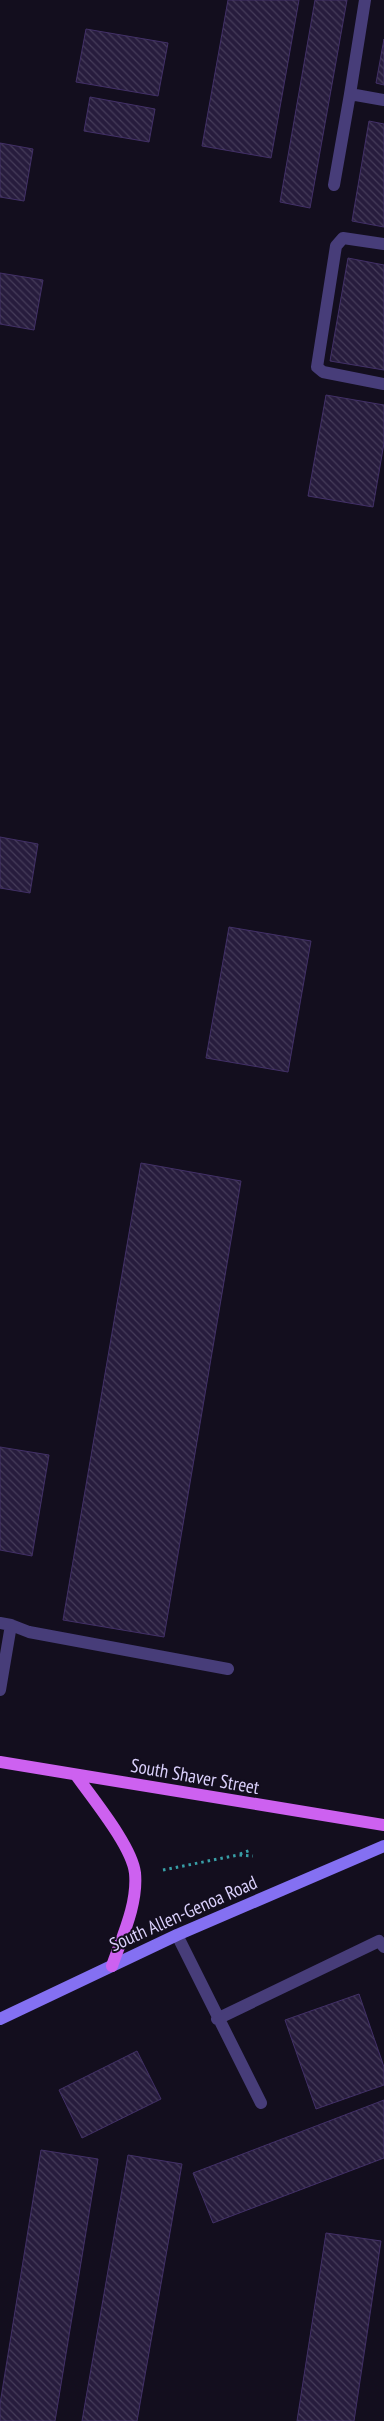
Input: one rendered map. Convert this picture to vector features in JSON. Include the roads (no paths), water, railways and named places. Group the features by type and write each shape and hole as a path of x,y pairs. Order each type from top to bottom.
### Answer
{"main road":[{"name":"South Shaver Street","path":"0,1762 384,1825"},
{"path":"76,1775 124,1844 135,1873 132,1908 112,1966"},
{"name":"South Allen-Genoa Road","path":"0,2019 177,1935 384,1846"}],"lane":[{"path":"334,185 365,0"},
{"path":"350,94 384,100"},
{"path":"384,244 343,238 336,246 318,366 323,372 384,384"},
{"path":"0,1690 5,1624 29,1632 228,1668"},
{"path":"177,1935 217,2019 261,2103"},
{"path":"217,2019 378,1941 384,1947"}]}
